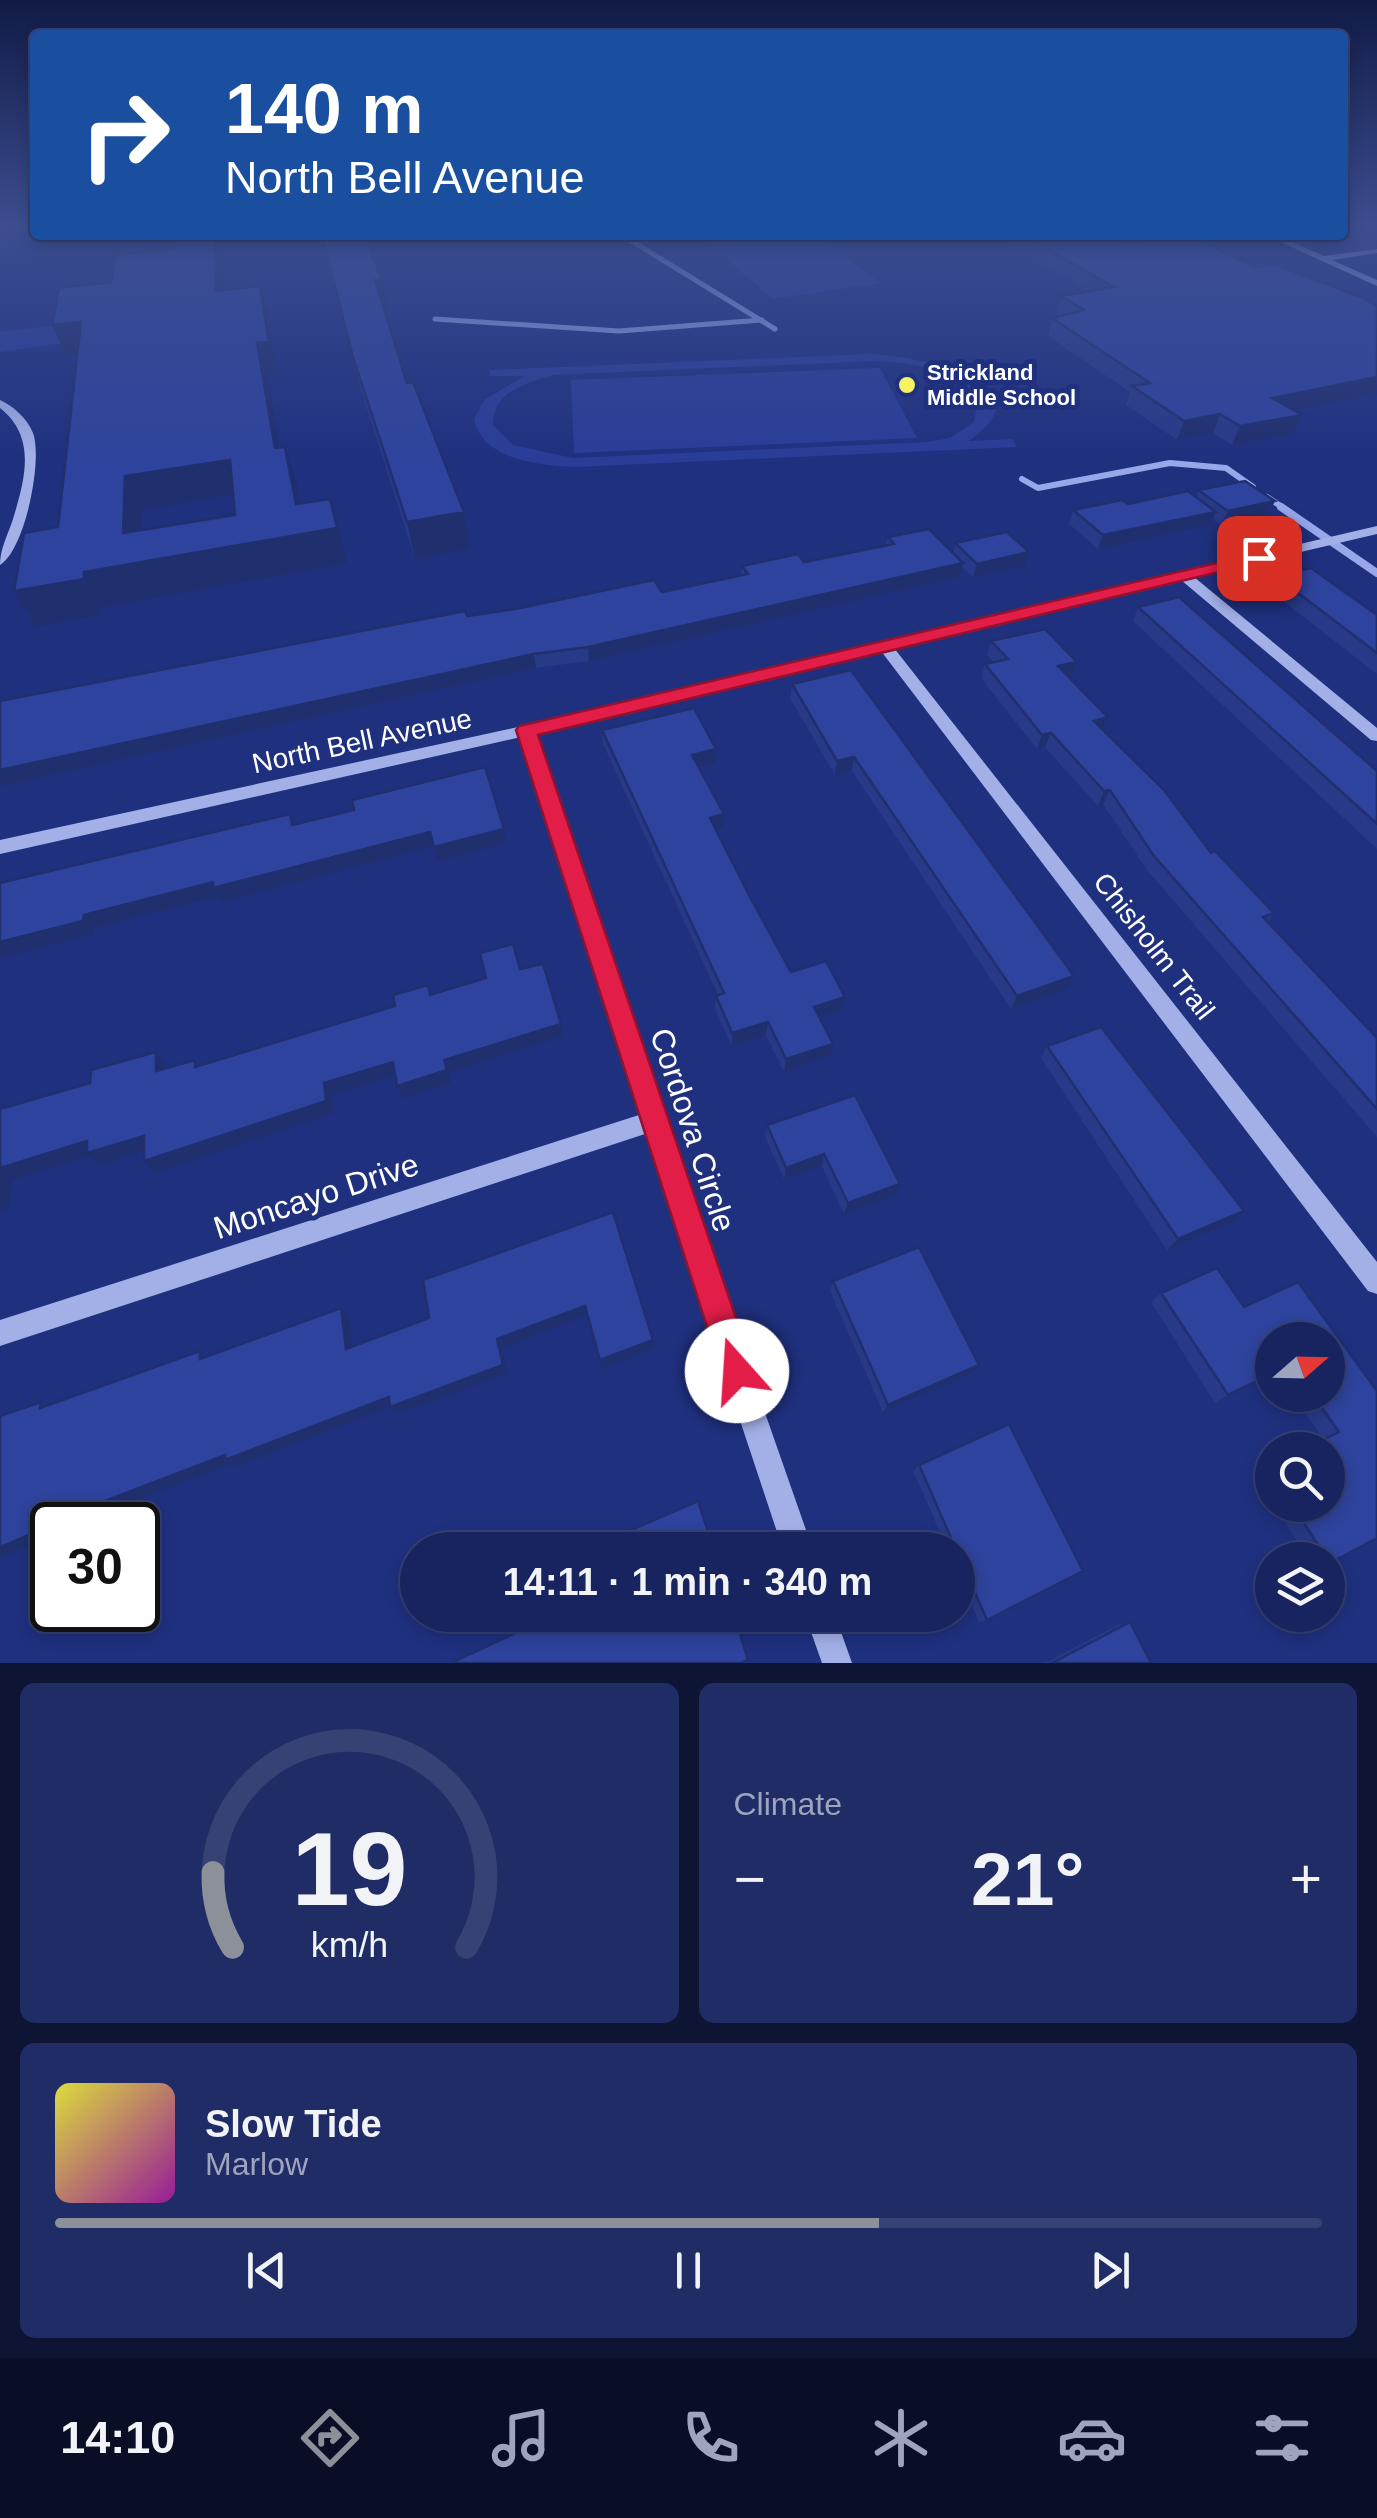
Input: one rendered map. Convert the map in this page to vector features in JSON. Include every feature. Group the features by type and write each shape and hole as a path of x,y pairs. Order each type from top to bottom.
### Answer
{"street":[{"path":"0,403 28,434 30,457 20,517 0,561"},
{"name":"North Bell Avenue","path":"0,847 527,730 1377,530"},
{"path":"1182,574 1377,736"},
{"name":"Chisholm Trail","path":"884,646 1377,1282"},
{"name":"Cordova Circle","path":"527,730 652,1121 792,1532"},
{"name":"Moncayo Drive","path":"0,1333 652,1121"},
{"path":"826,1632 837,1663"}],"shaded area":[{"path":"64,324 62,343 0,352 0,332"},
{"path":"890,356 943,366 987,387 996,402 991,420 969,441 1012,439 1017,447 575,467 546,465 501,452 479,433 474,419 484,400 525,376 489,376 490,370","holes":["875,361 918,365 957,380 978,399 974,422 950,438 927,442 573,458 513,445 493,425 494,414 504,397 553,375"]},
{"path":"880,368 917,438 574,453 571,380"}],"building":[{"path":"56,304 263,304 269,342 257,343 275,448 285,447 296,504 330,499 337,528 84,572 84,579 14,591 24,533 58,527 81,322 52,325","holes":["230,460 235,515 123,533 125,476"]},
{"path":"339,304 382,304 407,383 413,382 464,512 407,522"},
{"path":"1073,304 1373,304 1377,306 1377,377 1272,398 1302,415 1240,426 1220,414 1184,421 1132,386 1150,383 1052,318 1084,310"},
{"path":"1245,481 1275,501 1228,511 1198,490"},
{"path":"1188,491 1216,512 1103,535 1073,510 1122,500 1128,504"},
{"path":"929,529 963,563 588,647 534,654 0,770 0,701 465,611 467,616 515,609 654,580 662,592 748,574 742,566 798,554 804,562 894,544 888,537"},
{"path":"1007,532 1029,552 977,564 955,543"},
{"path":"1311,568 1377,615 1377,653 1276,576"},
{"path":"1179,597 1377,771 1377,824 1138,607"},
{"path":"1045,629 1077,662 1058,666 1108,717 1094,721 1164,790 1211,853 1215,851 1274,913 1263,917 1377,1038 1377,1109 1154,856 1110,790 1104,791 1051,733 1042,735 985,664 1008,659 991,641"},
{"path":"851,670 1074,976 1017,996 854,757 837,761 792,684"},
{"path":"694,708 716,749 692,755 724,814 710,818 750,897 791,972 826,961 845,997 814,1007 833,1044 786,1059 768,1022 732,1033 716,996 724,993 602,730"},
{"path":"485,767 504,829 434,847 430,832 213,888 213,882 84,915 83,921 0,942 0,883 290,814 292,825 354,810 352,800"},
{"path":"513,944 520,969 543,964 561,1024 444,1060 447,1070 397,1086 393,1062 324,1083 326,1101 144,1161 144,1136 87,1153 87,1141 0,1168 0,1109 90,1083 91,1070 156,1052 156,1071 195,1060 195,1067 395,1006 393,995 428,985 430,995 486,978 480,953"},
{"path":"1101,1027 1244,1211 1178,1239 1047,1046"},
{"path":"855,1095 900,1184 848,1203 824,1154 786,1168 767,1125"},
{"path":"613,1212 653,1340 600,1360 585,1306 497,1339 503,1365 390,1407 389,1397 102,1502 30,1502 30,1535 0,1547 0,1416 41,1402 40,1408 200,1351 200,1359 341,1308 346,1349 429,1318 423,1280"},
{"path":"919,1247 979,1365 888,1405 833,1281"},
{"path":"1217,1268 1244,1307 1298,1282 1327,1322 1255,1322 1255,1382 1228,1395 1161,1293"},
{"path":"1345,1347 1377,1391 1377,1538 1345,1555 1345,1542 1316,1542 1303,1522 1345,1522 1345,1432 1339,1432 1325,1412 1345,1412"},
{"path":"1009,1424 1083,1571 987,1620 975,1593 975,1532 948,1532 919,1465"},
{"path":"698,1501 708,1532 632,1532"},
{"path":"1130,1622 1151,1663 1052,1663"},
{"path":"518,1632 739,1632 748,1660 741,1663 451,1663"}],"waterway":[{"path":"734,304 761,320"},
{"path":"435,319 619,331 761,320"},
{"path":"761,320 775,329"},
{"path":"1022,479 1038,488 1170,463 1226,468 1253,487"},
{"path":"1267,497 1285,509"},
{"path":"1281,507 1377,573"}],"place":[{"name":"Strickland Middle School","path":"907,385"}],"route":[{"path":"737,1371 527,730 1259,558"}]}
